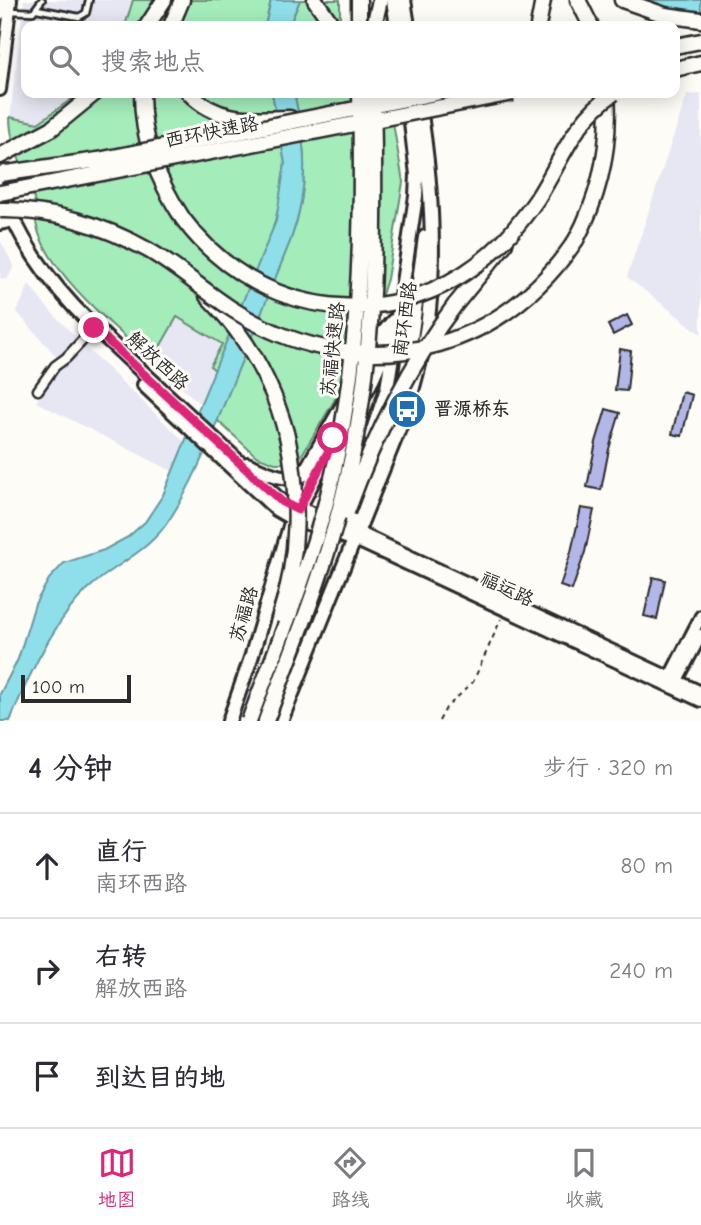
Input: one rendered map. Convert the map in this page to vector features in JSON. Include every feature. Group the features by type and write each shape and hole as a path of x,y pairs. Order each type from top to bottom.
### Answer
{"highway":[{"path":"151,21 166,0"},
{"path":"157,21 166,0"},
{"path":"173,21 182,0"},
{"path":"316,0 330,21"},
{"path":"359,0 359,21"},
{"path":"372,0 373,21"},
{"path":"374,21 380,0"},
{"path":"539,21 543,0"},
{"path":"578,0 588,21"},
{"path":"622,0 666,15 701,20"},
{"path":"680,45 701,41"},
{"path":"0,156 51,129 89,98"},
{"path":"142,98 150,158 183,219 210,250 235,271 290,297 326,304 373,305 425,293 452,281 481,261 508,236 536,201"},
{"path":"196,98 212,110 237,118 316,117"},
{"path":"355,98 361,152"},
{"name":"苏福快速路","path":"249,721 312,552 340,438 350,383 358,301 360,98"},
{"name":"苏福快速路","path":"266,721 317,585 343,498 362,398 373,301 373,98"},
{"path":"390,102 403,98"},
{"name":"西环快速路","path":"0,174 98,160 410,98"},
{"name":"西环快速路","path":"3,209 491,98"},
{"path":"292,649 319,590 370,452 404,382 439,326 536,201 577,127 607,98"},
{"path":"3,209 43,213 101,228 149,251 234,311 291,340 327,349 373,353 414,350 476,330 503,315 528,296 552,272 576,240 593,206 603,171 608,133 607,98"},
{"path":"186,276 226,315 260,367 283,419 293,469 295,524 288,584 241,721"}],"main road":[{"path":"0,90 5,8 2,0"},
{"path":"393,0 396,21"},
{"path":"404,0 407,21"},
{"name":"南环西路","path":"296,514 328,452 340,437 370,384 397,318 416,197 416,162 408,98"},
{"name":"南环西路","path":"346,532 407,409 419,365 429,309 432,237 421,98"},
{"name":"解放西路","path":"0,180 3,209 28,260 45,285 213,444 276,509 296,514"},
{"path":"237,460 280,477 298,478 303,475 384,332 397,318"},
{"path":"281,721 318,624 346,532 391,372 397,318"},
{"name":"解放西路","path":"213,444 237,460 296,514"},
{"name":"福运路","path":"296,514 346,532 503,604 671,683 701,701"},
{"name":"苏福路","path":"229,721 251,658 281,552 296,514"},
{"path":"671,683 701,616"},
{"path":"671,683 701,635"},
{"name":"福运路","path":"671,683 701,692"}],"street":[{"path":"38,390 55,366 92,330"}],"lane":[{"path":"37,9 42,0"},
{"path":"5,8 26,13 37,9 79,17 86,13 89,0"}],"path":[{"path":"439,721 446,708 473,682 497,627"}],"shaded area":[{"path":"24,0 133,0 127,21 21,21"},
{"path":"21,25 21,98 73,98 38,123 10,117"},
{"path":"701,94 701,334 627,277 687,95"},
{"path":"0,240 14,266 7,280 0,278"},
{"path":"29,284 82,344 185,442 172,471 36,402 63,364 17,312"},
{"path":"177,317 222,344 210,365 215,370 201,405 152,361"}],"green space":[{"path":"133,0 271,0 266,21 127,21"},
{"path":"300,0 340,0 340,21 291,21"},
{"path":"73,98 273,98 285,163 279,206 272,232 215,370 210,366 222,344 177,317 152,361 103,317 55,263 44,245 36,223 33,194 12,138 10,117 38,123"},
{"path":"295,98 389,98 403,182 387,279 377,310 334,401 300,458 290,463 275,463 256,456 217,420 297,220 304,166"}],"water":[{"path":"271,0 300,0 291,21 266,21"},
{"path":"633,0 701,0 701,15"},
{"path":"273,98 295,98 303,149 301,201 291,239 202,458 180,503 153,540 88,589 64,616 33,669 10,721 0,721 0,694 18,659 35,604 49,579 64,563 104,550 128,537 145,522 163,495 276,221 285,163"}],"building":[{"path":"627,315 632,325 613,335 608,325"},
{"path":"620,349 631,351 627,391 615,390"},
{"path":"682,392 692,395 682,436 672,434"},
{"path":"606,409 620,413 601,490 587,487"},
{"path":"581,508 594,510 585,552 572,590 560,586"},
{"path":"653,577 665,580 657,619 644,616"}],"place":[{"name":"晋源桥东","path":"407,409"}],"route":[{"path":"94,328 282,502 292,508 298,510 333,438"}]}
